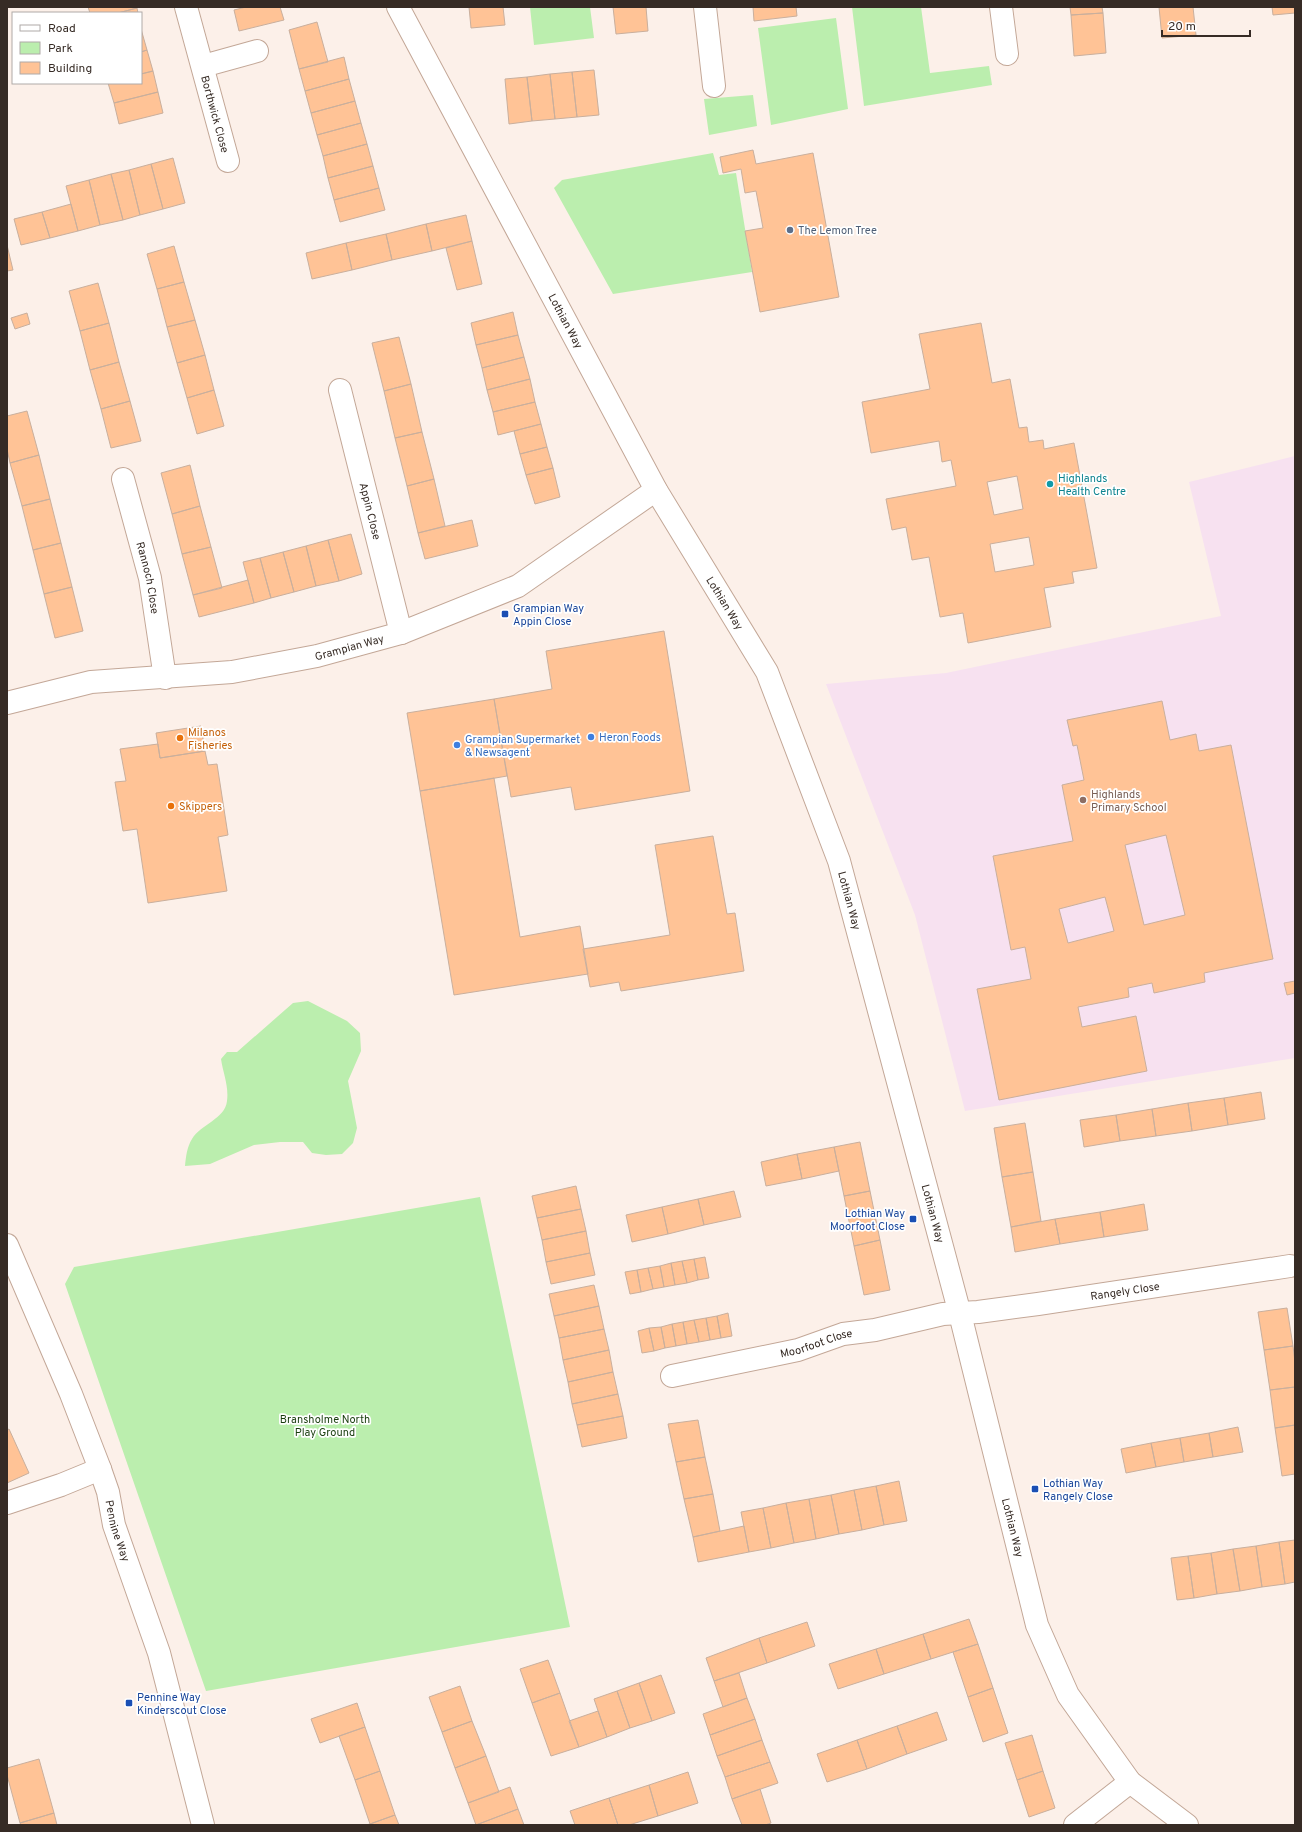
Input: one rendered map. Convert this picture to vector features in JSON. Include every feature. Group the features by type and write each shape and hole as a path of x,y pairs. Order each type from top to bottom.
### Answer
{"street":[{"name":"Borthwick Close","path":"186,7 228,162"},
{"name":"Lothian Way","path":"398,7 656,490 767,672 839,861 960,1314 1037,1625 1068,1695 1130,1782 1187,1825"},
{"path":"705,7 714,86"},
{"path":"1001,7 1007,54"},
{"name":"Borthwick Close","path":"203,66 257,50"},
{"name":"Appin Close","path":"340,390 401,634"},
{"name":"Rannoch Close","path":"123,479 150,578 165,678"},
{"name":"Grampian Way","path":"7,703 91,682 165,678 232,672 302,659 401,634 518,586 656,490"},
{"name":"Pennine Way","path":"7,1245 71,1394 108,1492 114,1525 159,1653 203,1825"},
{"name":"Rangely Close","path":"960,1314 1038,1304 1290,1266"},
{"name":"Moorfoot Close","path":"672,1376 798,1350 843,1334 875,1330 942,1314 960,1314"},
{"path":"7,1503 61,1485 100,1469"},
{"path":"1074,1825 1130,1782"}],"shaded area":[{"name":"Highlands Primary School","path":"1295,456 1295,1058 965,1111 915,915 826,684 946,673 1221,616 1189,482"}],"green space":[{"path":"530,7 590,7 594,38 534,45"},
{"path":"852,7 921,7 930,73 989,66 992,85 864,106"},
{"path":"836,18 848,109 771,125 758,28"},
{"path":"753,95 757,126 709,135 704,99"},
{"path":"713,153 719,175 736,173 752,272 613,294 554,188 562,180"},
{"path":"308,1001 347,1021 360,1033 361,1051 348,1081 357,1128 353,1143 342,1154 326,1155 312,1153 303,1142 280,1142 254,1145 210,1164 185,1166 186,1155 192,1139 201,1129 217,1117 225,1107 227,1101 227,1090 221,1059 227,1052 237,1052 293,1003"},
{"name":"Bransholme North Play Ground","path":"480,1197 570,1627 206,1691 65,1284 74,1267"}],"building":[{"path":"88,7 137,7 122,12 90,12"},
{"path":"246,7 280,7 284,20 239,31 234,10"},
{"path":"469,7 503,7 505,25 471,28"},
{"path":"613,7 646,7 648,31 616,34"},
{"path":"753,7 796,7 797,16 754,21"},
{"path":"1070,7 1102,7 1103,13 1071,15"},
{"path":"1159,7 1193,7 1196,35 1162,38"},
{"path":"1272,7 1295,7 1295,13 1273,15"},
{"path":"137,8 138,12 122,12"},
{"path":"1103,13 1106,53 1074,56 1071,15"},
{"path":"317,22 328,62 299,69 289,30"},
{"path":"142,32 147,50 142,52"},
{"path":"147,50 153,71 142,74 142,52"},
{"path":"344,57 349,79 305,91 299,69"},
{"path":"594,70 599,115 577,117 572,72"},
{"path":"153,71 158,92 114,103 108,84 142,84 142,74"},
{"path":"572,72 577,117 555,119 550,74"},
{"path":"550,74 555,119 532,121 527,77"},
{"path":"527,77 532,121 509,124 505,79"},
{"path":"349,79 355,101 311,113 305,91"},
{"path":"158,92 163,113 119,124 114,103"},
{"path":"355,101 361,123 317,135 311,113"},
{"path":"361,123 367,144 323,156 317,135"},
{"path":"367,144 373,166 328,178 323,156"},
{"name":"The Lemon Tree","path":"753,150 756,164 813,153 839,297 760,312 745,231 763,228 756,191 745,193 741,169 723,173 720,157"},
{"path":"173,158 185,203 163,209 151,164"},
{"path":"151,164 163,209 140,215 129,170"},
{"path":"373,166 379,188 334,200 328,178"},
{"path":"129,170 140,215 123,220 111,174"},
{"path":"111,174 123,220 100,225 89,180"},
{"path":"89,180 100,225 78,231 66,186"},
{"path":"379,188 385,210 340,222 334,200"},
{"path":"71,204 78,231 50,238 42,212"},
{"path":"42,212 50,238 21,245 14,219"},
{"path":"466,215 472,241 432,251 426,224"},
{"path":"426,224 432,251 392,260 386,234"},
{"path":"386,234 392,260 352,270 346,243"},
{"path":"472,241 482,284 457,290 446,248"},
{"path":"346,243 352,270 312,279 306,253"},
{"path":"7,245 13,270 7,271"},
{"path":"174,246 184,282 157,289 147,254"},
{"path":"184,282 195,320 167,327 157,289"},
{"path":"98,283 109,323 80,331 69,291"},
{"path":"513,312 518,335 476,345 471,323"},
{"path":"27,313 30,324 15,329 11,318"},
{"path":"195,320 205,355 177,363 167,327"},
{"path":"109,323 119,362 90,370 80,331"},
{"name":"Highlands Health Centre","path":"981,323 992,383 1010,379 1019,428 1027,427 1029,442 1043,440 1044,449 1074,443 1097,568 1072,572 1074,583 1044,588 1051,627 968,643 963,613 940,617 929,557 912,560 906,527 892,530 886,499 956,486 951,460 942,462 939,441 871,453 862,402 930,389 919,334","holes":["1017,476 1023,509 994,515 987,482","1029,537 1034,565 995,572 990,544"]},
{"path":"518,335 524,357 482,368 476,345"},
{"path":"399,337 411,384 384,391 372,343"},
{"path":"205,355 214,390 187,398 177,363"},
{"path":"524,357 530,379 487,390 482,368"},
{"path":"119,362 130,401 101,409 90,370"},
{"path":"530,379 535,402 493,412 487,390"},
{"path":"411,384 422,432 395,438 384,391"},
{"path":"214,390 224,426 197,434 187,398"},
{"path":"130,401 141,441 111,448 101,409"},
{"path":"535,402 541,424 498,435 493,412"},
{"path":"27,411 39,455 10,463 7,449 7,416"},
{"path":"541,424 547,447 520,454 514,431"},
{"path":"422,432 434,479 407,486 395,438"},
{"path":"547,447 553,468 526,475 520,454"},
{"path":"39,455 50,499 22,506 10,463"},
{"path":"190,465 200,506 172,514 161,473"},
{"path":"553,468 560,497 535,504 526,475"},
{"path":"434,479 445,526 418,533 407,486"},
{"path":"50,499 61,543 33,550 22,506"},
{"path":"200,506 211,547 182,554 172,514"},
{"path":"472,520 478,546 425,559 418,533"},
{"path":"351,534 362,574 339,581 328,540"},
{"path":"328,540 339,581 316,586 306,546"},
{"path":"61,543 72,587 44,594 33,550"},
{"path":"306,546 316,586 294,592 283,552"},
{"path":"211,547 222,588 193,595 182,554"},
{"path":"283,552 294,592 271,598 260,558"},
{"path":"260,558 271,598 254,603 243,562"},
{"path":"248,580 254,603 199,617 193,595"},
{"path":"72,587 83,631 55,638 44,594"},
{"name":"Heron Foods","path":"664,631 690,791 575,810 571,787 511,797 494,699 552,689 546,651"},
{"name":"Grampian Supermarket & Newsagent","path":"494,699 507,776 420,791 407,713"},
{"path":"1162,701 1170,740 1196,734 1199,751 1231,745 1273,959 1204,973 1205,982 1154,993 1152,983 1128,988 1129,997 1078,1007 1082,1027 1136,1016 1147,1071 999,1100 977,989 1031,979 1025,947 1011,950 993,856 1073,841 1062,785 1084,780 1077,745 1073,746 1067,720","holes":["1166,835 1185,915 1144,925 1125,845","1105,897 1114,931 1068,943 1059,909"]},
{"name":"Milanos Fisheries","path":"201,726 205,751 160,758 156,733"},
{"name":"Skippers","path":"158,744 160,758 205,751 208,765 217,764 228,835 218,837 227,891 148,903 137,829 123,831 115,782 126,781 120,749"},
{"path":"494,778 520,937 580,926 588,974 454,995 420,791"},
{"path":"713,836 727,914 735,913 744,971 621,991 619,982 590,987 583,949 670,935 655,845"},
{"path":"1295,981 1295,993 1287,995 1284,983"},
{"path":"1261,1092 1265,1119 1228,1125 1224,1098"},
{"path":"1224,1098 1228,1125 1192,1131 1188,1103"},
{"path":"1188,1103 1192,1131 1156,1136 1152,1109"},
{"path":"1152,1109 1156,1136 1120,1141 1116,1115"},
{"path":"1116,1115 1120,1141 1084,1147 1080,1120"},
{"path":"1025,1123 1033,1172 1002,1177 994,1128"},
{"path":"860,1142 870,1191 844,1196 834,1147"},
{"path":"834,1147 839,1171 802,1179 797,1154"},
{"path":"797,1154 802,1179 766,1186 761,1162"},
{"path":"1033,1172 1041,1221 1011,1227 1002,1177"},
{"path":"576,1186 581,1209 537,1218 532,1196"},
{"path":"734,1191 741,1217 704,1225 698,1199"},
{"path":"870,1191 880,1240 854,1246 844,1196"},
{"path":"698,1199 704,1225 668,1234 662,1207"},
{"path":"1144,1204 1148,1230 1104,1237 1100,1212"},
{"path":"662,1207 668,1234 632,1242 626,1215"},
{"path":"581,1209 586,1231 542,1240 537,1218"},
{"path":"1100,1212 1104,1237 1060,1244 1055,1219"},
{"path":"1055,1219 1060,1244 1015,1252 1011,1227"},
{"path":"586,1231 590,1253 546,1262 542,1240"},
{"path":"880,1240 890,1290 864,1295 854,1246"},
{"path":"590,1253 595,1275 551,1284 546,1262"},
{"path":"705,1257 709,1278 698,1280 694,1259"},
{"path":"694,1259 698,1280 687,1283 682,1261"},
{"path":"682,1261 687,1283 675,1285 671,1263"},
{"path":"671,1263 675,1285 664,1287 660,1266"},
{"path":"660,1266 664,1287 653,1289 648,1268"},
{"path":"648,1268 653,1289 641,1292 637,1270"},
{"path":"637,1270 641,1292 630,1294 625,1272"},
{"path":"594,1285 599,1306 554,1316 549,1294"},
{"path":"599,1306 604,1329 559,1338 554,1316"},
{"path":"1287,1308 1293,1346 1264,1350 1258,1312"},
{"path":"728,1313 732,1336 721,1338 717,1316"},
{"path":"717,1316 721,1338 710,1340 706,1318"},
{"path":"706,1318 710,1340 699,1342 694,1320"},
{"path":"694,1320 699,1342 687,1344 683,1322"},
{"path":"683,1322 687,1344 676,1346 672,1324"},
{"path":"672,1324 676,1346 665,1348 661,1327"},
{"path":"661,1327 665,1348 654,1351 649,1328"},
{"path":"649,1328 654,1351 642,1353 638,1331"},
{"path":"604,1329 609,1350 563,1360 559,1338"},
{"path":"1293,1346 1295,1362 1295,1387 1270,1390 1264,1350"},
{"path":"609,1350 613,1372 568,1382 563,1360"},
{"path":"613,1372 618,1394 572,1404 568,1382"},
{"path":"1295,1387 1295,1425 1275,1428 1270,1390"},
{"path":"618,1394 623,1416 577,1425 572,1404"},
{"path":"623,1416 627,1438 582,1447 577,1425"},
{"path":"698,1420 705,1457 676,1462 668,1424"},
{"path":"1295,1425 1295,1474 1282,1476 1275,1428"},
{"path":"1238,1427 1243,1452 1213,1457 1209,1433"},
{"path":"9,1429 29,1473 7,1483 7,1430"},
{"path":"1209,1433 1213,1457 1184,1462 1180,1438"},
{"path":"1180,1438 1184,1462 1156,1467 1151,1443"},
{"path":"1151,1443 1156,1467 1126,1473 1121,1449"},
{"path":"705,1457 713,1494 684,1499 676,1462"},
{"path":"899,1481 907,1521 884,1525 876,1486"},
{"path":"876,1486 884,1525 862,1530 854,1490"},
{"path":"854,1490 862,1530 839,1534 831,1495"},
{"path":"713,1494 720,1531 693,1537 684,1499"},
{"path":"831,1495 839,1534 816,1539 809,1499"},
{"path":"809,1499 816,1539 794,1543 786,1503"},
{"path":"786,1503 794,1543 771,1548 763,1508"},
{"path":"763,1508 771,1548 749,1552 741,1512"},
{"path":"744,1526 749,1552 698,1562 693,1537"},
{"path":"1295,1540 1295,1582 1285,1584 1279,1542"},
{"path":"1279,1542 1285,1584 1262,1587 1256,1546"},
{"path":"1256,1546 1262,1587 1240,1591 1233,1549"},
{"path":"1233,1549 1240,1591 1217,1594 1211,1553"},
{"path":"1211,1553 1217,1594 1194,1598 1188,1556"},
{"path":"1188,1556 1194,1598 1177,1600 1171,1558"},
{"path":"969,1619 978,1644 931,1659 923,1634"},
{"path":"807,1622 815,1646 767,1663 759,1638"},
{"path":"923,1634 931,1659 884,1674 876,1649"},
{"path":"759,1638 767,1663 714,1681 706,1658"},
{"path":"978,1644 993,1688 968,1697 953,1652"},
{"path":"876,1649 884,1674 838,1689 829,1664"},
{"path":"548,1660 560,1693 532,1703 520,1669"},
{"path":"739,1673 747,1698 723,1707 714,1681"},
{"path":"661,1675 675,1713 652,1721 639,1683"},
{"path":"639,1683 652,1721 630,1728 617,1691"},
{"path":"460,1686 472,1721 442,1732 429,1697"},
{"path":"993,1688 1008,1733 983,1742 968,1697"},
{"path":"617,1691 630,1728 607,1737 594,1699"},
{"path":"560,1693 579,1747 551,1756 532,1703"},
{"path":"747,1698 755,1719 710,1735 703,1714"},
{"path":"357,1703 365,1727 320,1743 311,1719"},
{"path":"598,1711 607,1737 579,1747 569,1721"},
{"path":"937,1712 947,1740 907,1754 897,1726"},
{"path":"755,1719 762,1740 717,1756 710,1735"},
{"path":"472,1721 486,1756 455,1768 442,1732"},
{"path":"897,1726 907,1754 867,1769 857,1740"},
{"path":"365,1727 380,1771 355,1780 339,1736"},
{"path":"1032,1735 1043,1771 1017,1780 1005,1743"},
{"path":"762,1740 770,1762 725,1777 717,1756"},
{"path":"857,1740 867,1769 827,1782 817,1754"},
{"path":"486,1756 499,1792 468,1803 455,1768"},
{"path":"39,1759 54,1813 20,1823 7,1775 7,1768"},
{"path":"770,1762 778,1783 732,1799 725,1777"},
{"path":"380,1771 395,1815 370,1824 355,1780"},
{"path":"1043,1771 1055,1808 1029,1817 1017,1780"},
{"path":"688,1772 698,1803 658,1816 649,1785"},
{"path":"649,1785 658,1816 629,1825 618,1825 609,1798"},
{"path":"510,1787 518,1809 476,1825 468,1803"},
{"path":"760,1789 771,1823 765,1825 742,1825 732,1799"},
{"path":"609,1798 618,1825 575,1825 570,1811"},
{"path":"518,1809 524,1825 476,1825"},
{"path":"54,1813 57,1825 21,1825 20,1823"},
{"path":"395,1815 399,1825 366,1825 370,1824"}],"place":[{"name":"The Lemon Tree","path":"790,230"},
{"name":"Highlands Health Centre","path":"1050,484"},
{"name":"Grampian Way Appin Close","path":"505,614"},
{"name":"Heron Foods","path":"591,737"},
{"name":"Milanos Fisheries","path":"180,738"},
{"name":"Grampian Supermarket & Newsagent","path":"457,745"},
{"name":"Highlands Primary School","path":"1083,800"},
{"name":"Skippers","path":"171,806"},
{"name":"Lothian Way Moorfoot Close","path":"913,1219"},
{"name":"Lothian Way Rangely Close","path":"1035,1489"},
{"name":"Pennine Way Kinderscout Close","path":"129,1703"}]}
